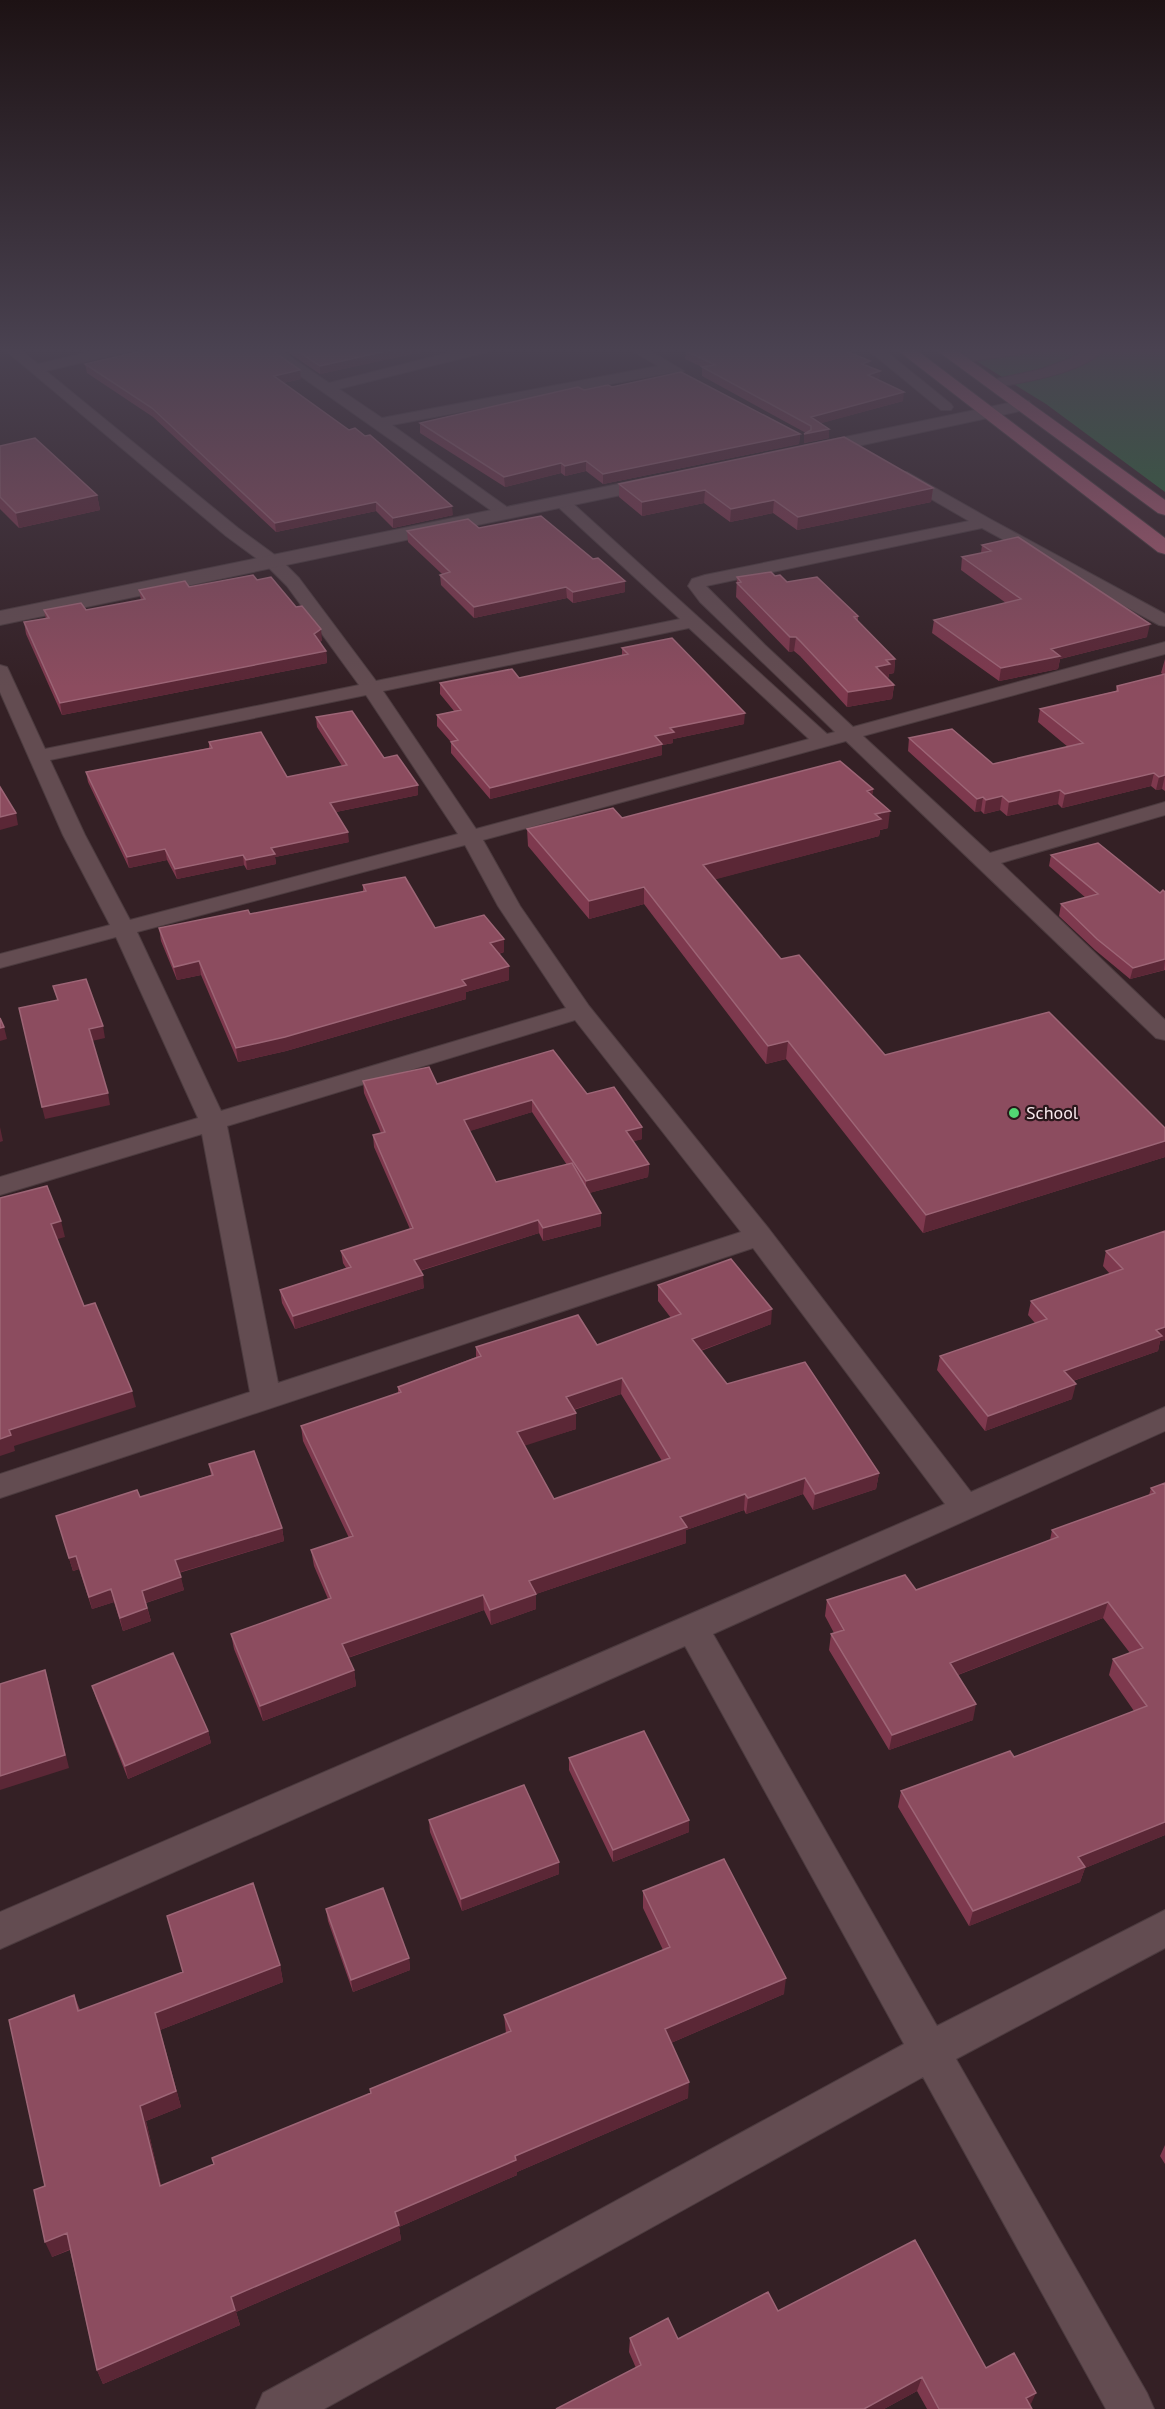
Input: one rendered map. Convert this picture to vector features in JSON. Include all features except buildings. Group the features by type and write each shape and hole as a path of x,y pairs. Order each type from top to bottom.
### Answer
{"main road":[{"path":"1053,461 1165,548"},
{"path":"1100,461 1165,509"}],"street":[{"path":"149,461 264,555 293,582 371,688 471,837 509,906 580,1011 759,1236 966,1508"},
{"path":"434,461 505,513"},
{"path":"885,466 984,523 1162,617"},
{"path":"0,600 264,555 505,513 562,502 670,471 489,500 264,555 0,618"},
{"path":"562,502 822,741"},
{"path":"984,523 698,583 698,589 1165,1033"},
{"path":"39,756 694,622"},
{"path":"0,960 471,837 1165,648"},
{"path":"0,670 74,836 124,929 213,1122 266,1399"},
{"path":"986,861 1165,808"},
{"path":"0,1186 580,1011"},
{"path":"0,1486 759,1236"},
{"path":"0,1931 966,1508 1165,1418"},
{"path":"692,1628 1131,2409"},
{"path":"279,2409 931,2051 1165,1928"}],"green space":[{"path":"1124,461 1165,461 1165,492"}],"place":[{"name":"School","path":"1014,1113"}]}
